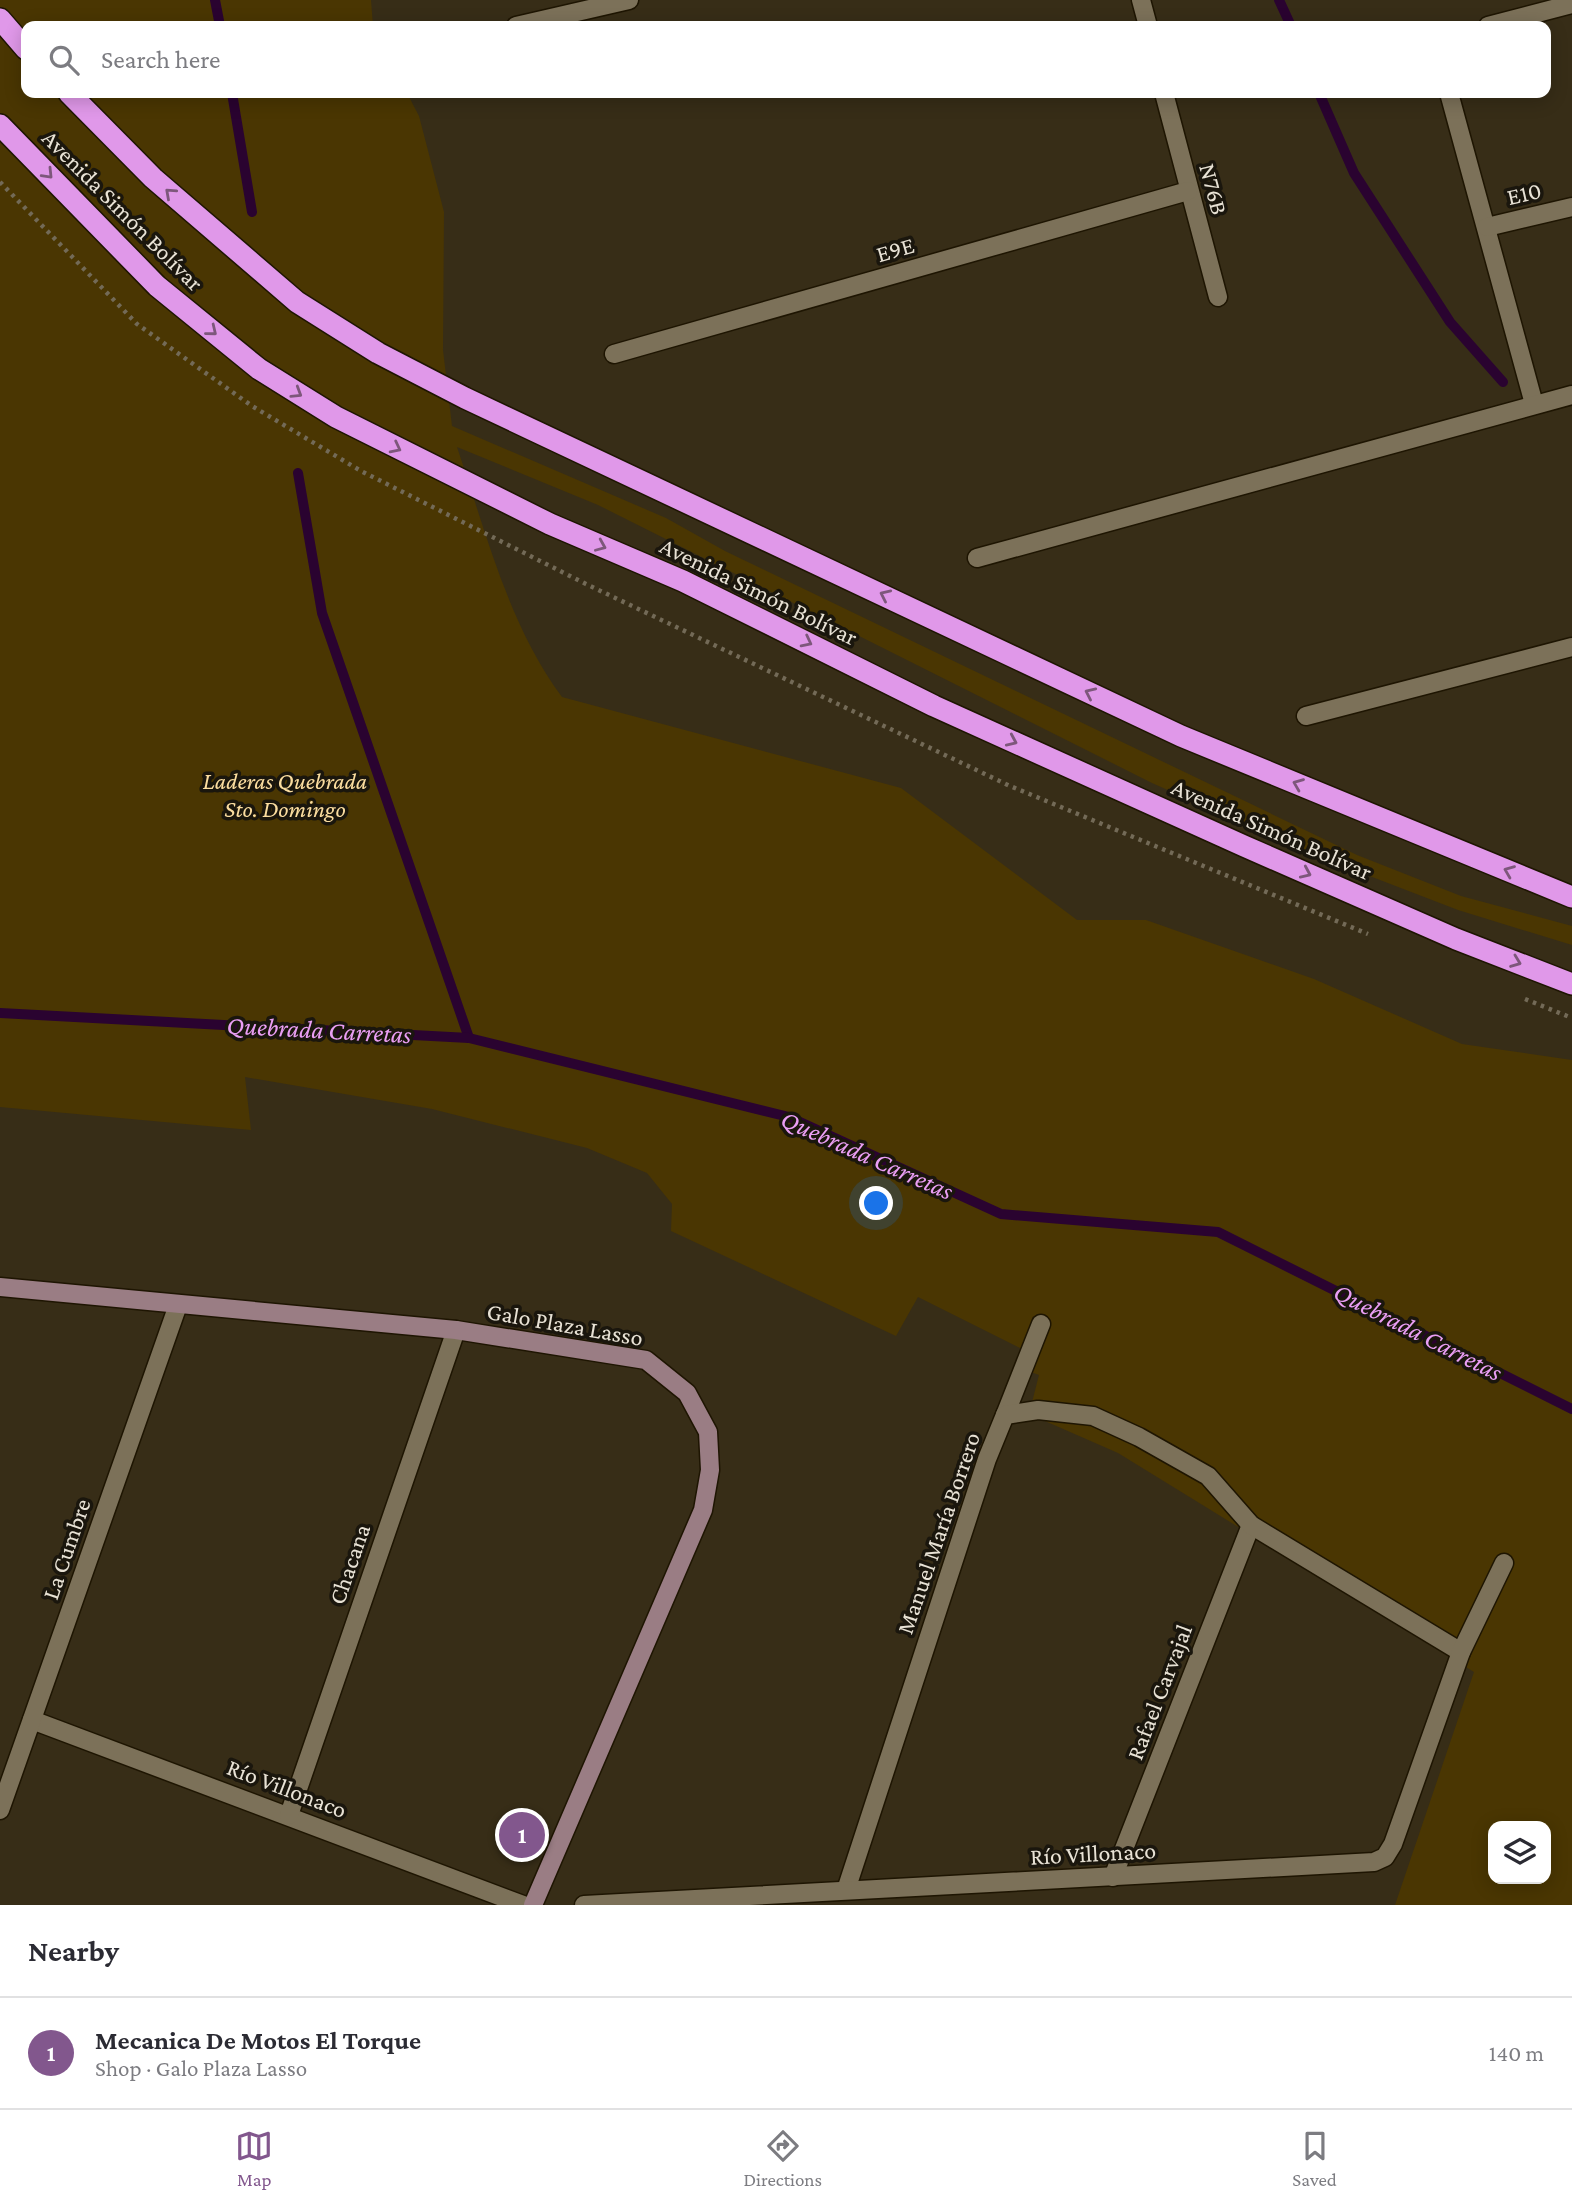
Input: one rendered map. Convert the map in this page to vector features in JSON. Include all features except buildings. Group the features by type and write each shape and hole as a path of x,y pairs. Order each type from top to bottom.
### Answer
{"highway":[{"path":"0,19 21,43"},
{"name":"Avenida Simón Bolívar","path":"74,98 153,178 296,302 378,353 465,398 1181,736 1572,897"},
{"name":"Avenida Simón Bolívar","path":"0,125 157,286 259,369 335,417 550,524 683,581 934,706 1456,939 1572,984"}],"street":[{"path":"538,21 629,0"},
{"path":"1141,0 1147,21"},
{"path":"1507,21 1572,4"},
{"name":"N76B","path":"1165,98 1217,297"},
{"path":"1450,98 1534,404"},
{"name":"E9E","path":"614,354 1188,191"},
{"name":"E10","path":"1487,227 1572,207"},
{"path":"977,558 1572,395"},
{"path":"1306,716 1572,647"},
{"name":"Galo Plaza Lasso","path":"0,1287 456,1330 646,1360 687,1393 708,1432 710,1470 703,1510 533,1905"},
{"name":"La Cumbre","path":"0,1810 178,1305"},
{"path":"1005,1415 1041,1324"},
{"name":"Chacana","path":"289,1815 456,1330"},
{"name":"Manuel María Borrero","path":"846,1890 986,1458 1005,1415 1038,1410 1093,1416 1139,1437 1208,1476 1251,1525 1461,1652"},
{"name":"Rafael Carvajal","path":"1113,1877 1251,1525"},
{"path":"1461,1652 1504,1563"},
{"name":"Río Villonaco","path":"584,1905 1374,1862 1385,1857 1393,1844 1461,1652"},
{"name":"Río Villonaco","path":"32,1720 523,1905"}],"path":[{"path":"0,182 137,324 252,407 361,471 599,590 1010,786 1380,939"},
{"path":"1521,997 1572,1018"}],"green space":[{"name":"Laderas Quebrada Sto. Domingo","path":"0,0 371,0 373,21 21,21 21,98 410,98 419,116 444,212 443,350 452,426 666,518 725,551 1357,855 1461,896 1572,926 1572,945 1458,910 1302,850 1152,783 598,505 457,447 513,608 543,669 562,697 901,788 1077,920 1146,920 1314,979 1462,1044 1572,1060 1572,1905 1395,1905 1474,1672 1118,1453 1029,1414 1039,1375 1018,1367 1022,1349 918,1297 896,1336 671,1231 672,1204 647,1173 587,1148 432,1109 245,1077 251,1130 0,1107"}],"waterway":[{"path":"215,0 219,21"},
{"path":"1279,0 1289,21"},
{"path":"233,98 252,212"},
{"path":"1321,98 1354,173 1450,322 1503,382"},
{"path":"298,473 322,613 469,1038"},
{"name":"Quebrada Carretas","path":"0,1013 469,1038 789,1117 1001,1214 1218,1232 1572,1409"}],"place":[{"name":"Mecanica De Motos El Torque","path":"522,1835"}]}
